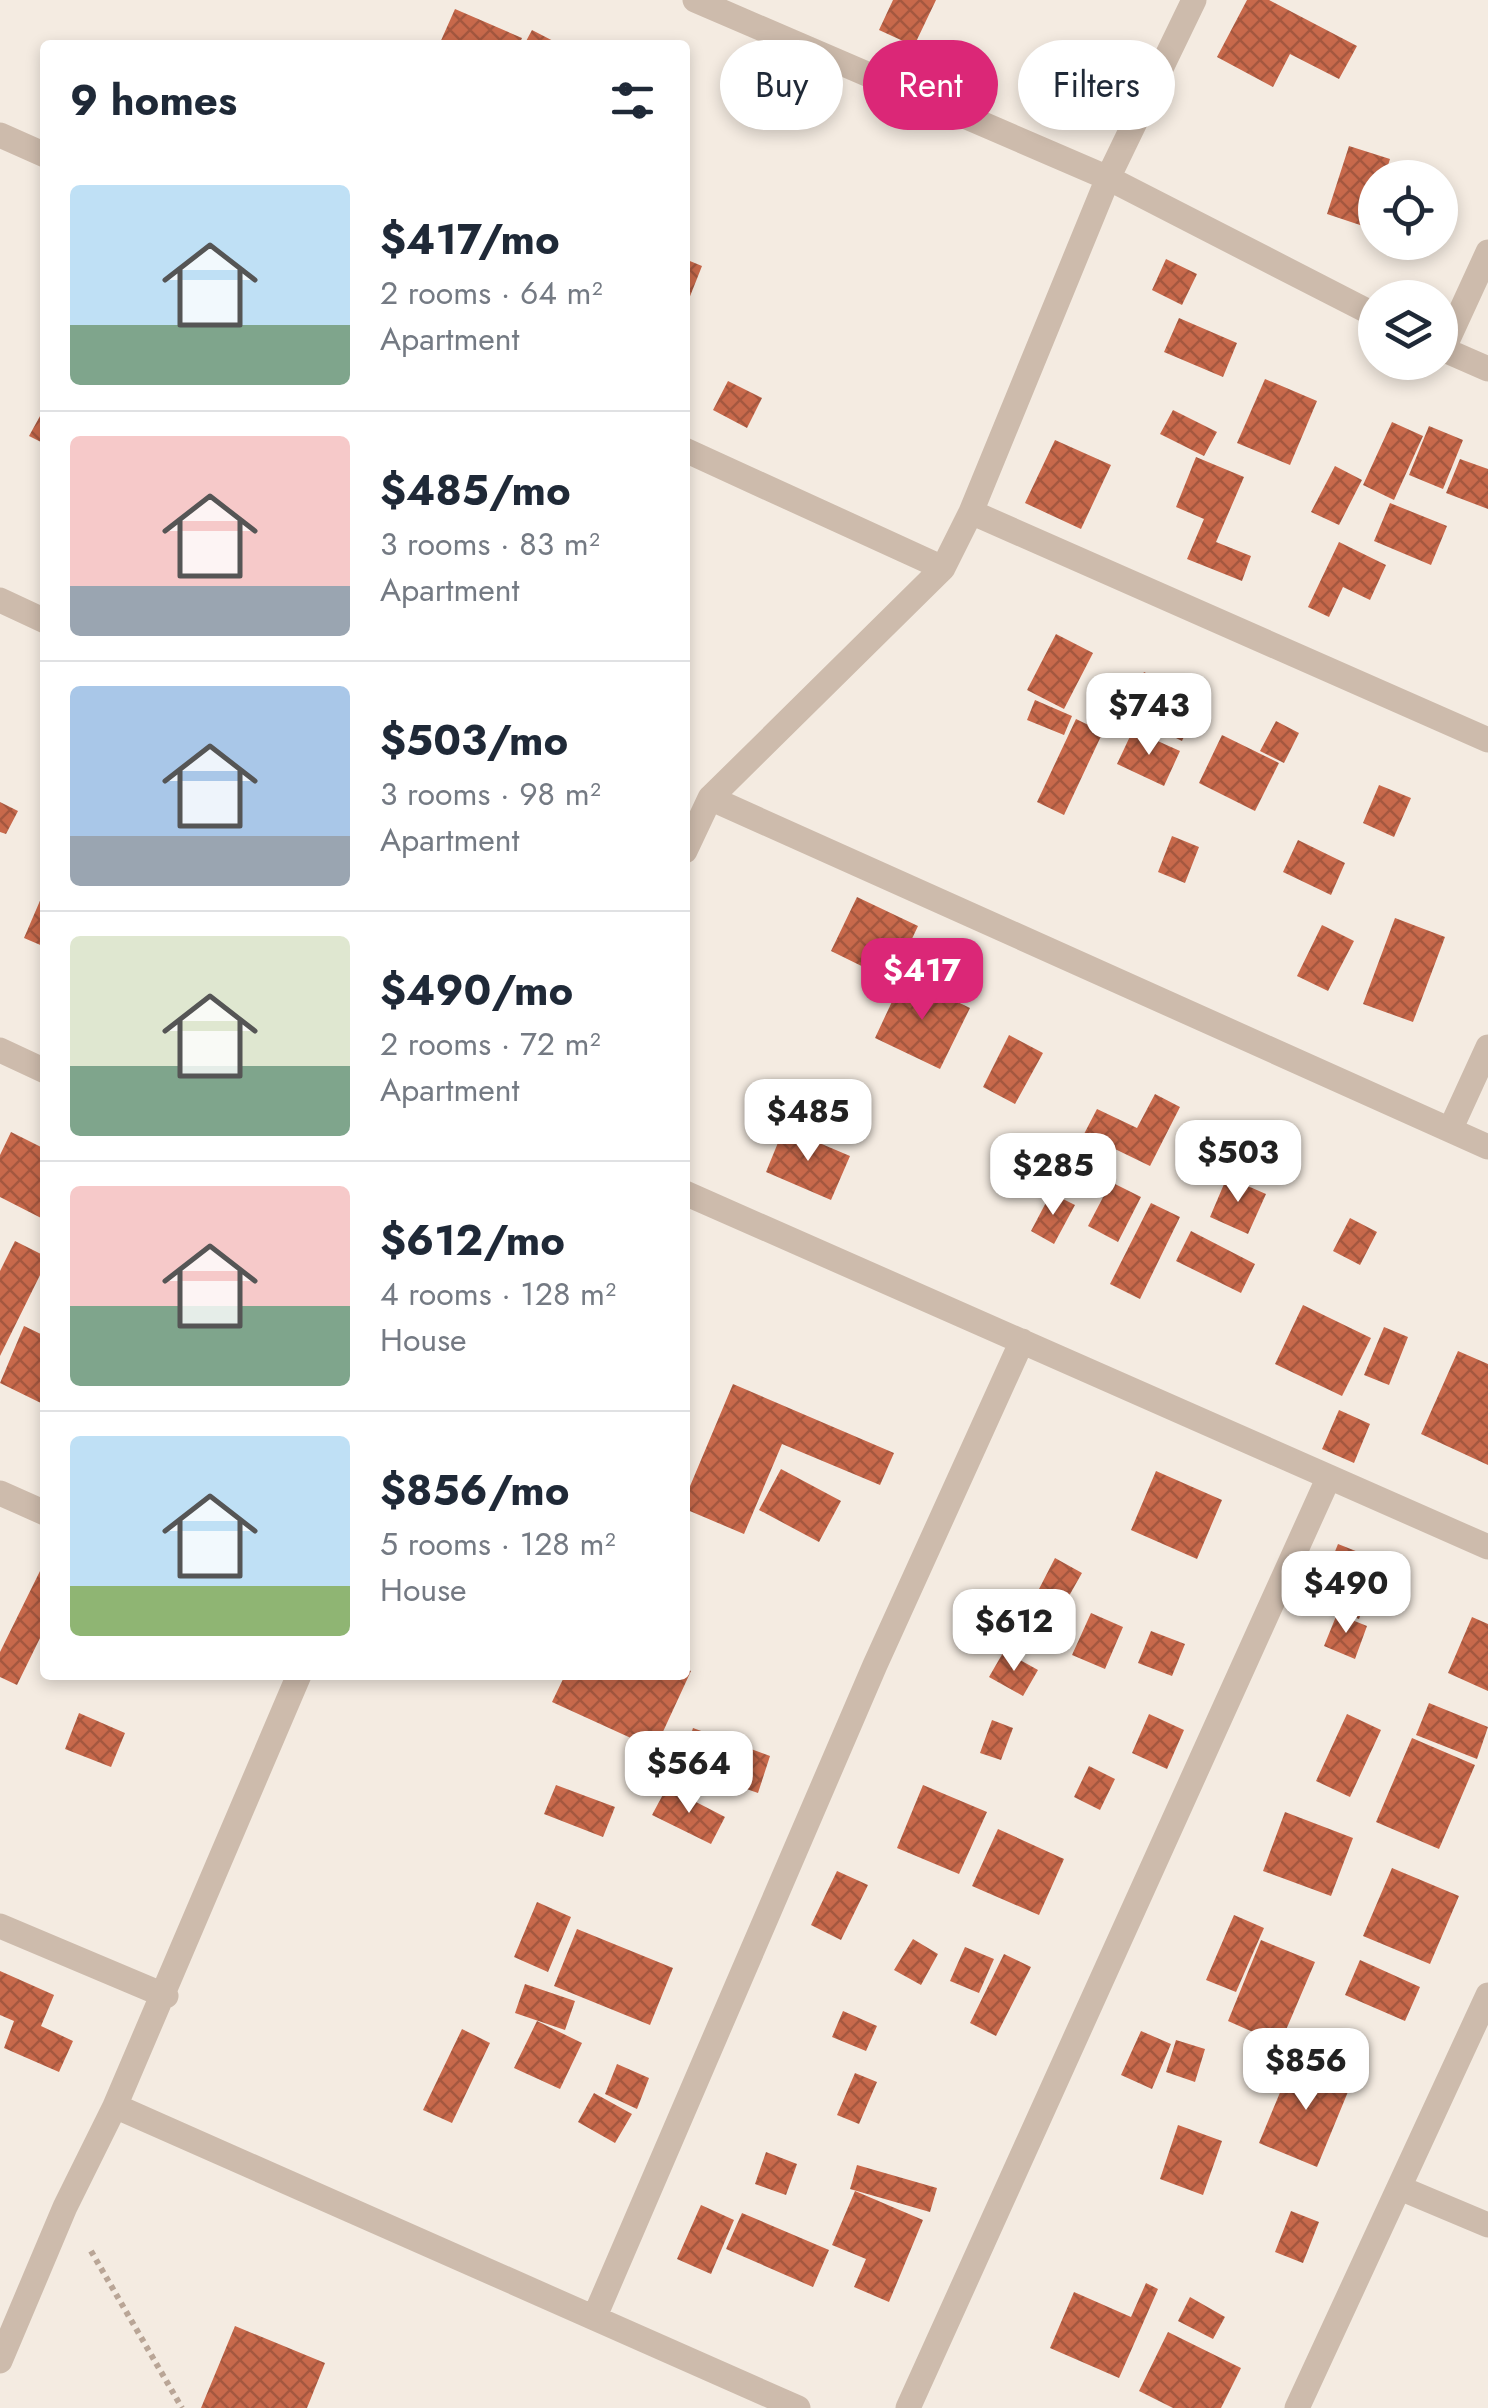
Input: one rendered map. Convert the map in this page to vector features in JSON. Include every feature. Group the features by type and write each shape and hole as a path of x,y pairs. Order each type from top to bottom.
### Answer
{"street":[{"path":"695,0 1108,178 1358,306"},
{"path":"690,840 710,798 942,568 971,512 1108,178 1194,0"},
{"path":"0,135 40,154"},
{"path":"1458,314 1488,252"},
{"path":"1458,356 1488,369"},
{"path":"690,452 942,568"},
{"path":"971,512 1488,740"},
{"path":"0,600 40,618"},
{"path":"710,798 1488,1147"},
{"path":"1450,1130 1488,1047"},
{"path":"0,1050 40,1070"},
{"path":"690,1195 1488,1547"},
{"path":"596,2316 867,1683 1022,1341"},
{"path":"908,2408 1328,1479"},
{"path":"0,1493 40,1511"},
{"path":"0,2361 65,2207 166,1996 297,1680"},
{"path":"0,1926 166,1996"},
{"path":"1297,2408 1488,1995"},
{"path":"115,2106 798,2408"},
{"path":"1400,2188 1488,2225"}],"path":[{"path":"65,2207 182,2408"}],"building":[{"path":"893,0 936,0 917,40 901,40 879,30"},
{"path":"1247,0 1269,0 1357,46 1339,79 1290,54 1273,87 1217,57"},
{"path":"455,9 522,38 521,40 441,40"},
{"path":"532,30 551,40 527,40"},
{"path":"1349,146 1390,159 1358,160 1358,224 1327,214"},
{"path":"1166,259 1197,274 1182,305 1152,290"},
{"path":"690,261 702,266 690,296"},
{"path":"1179,318 1237,343 1223,377 1164,352"},
{"path":"1265,379 1317,401 1290,465 1237,443"},
{"path":"728,381 762,398 747,428 713,410"},
{"path":"1173,410 1217,432 1204,456 1160,434"},
{"path":"40,416 40,442 29,436"},
{"path":"1392,422 1423,436 1394,500 1363,485"},
{"path":"1429,426 1463,440 1443,489 1409,475"},
{"path":"1055,440 1111,465 1081,529 1025,503"},
{"path":"1196,457 1244,477 1216,542 1251,556 1242,581 1187,559 1204,519 1176,507"},
{"path":"1460,459 1488,469 1488,509 1446,493"},
{"path":"1335,466 1362,480 1339,525 1311,512"},
{"path":"1390,503 1447,526 1431,565 1374,541"},
{"path":"1339,542 1386,565 1370,600 1343,587 1329,617 1308,607"},
{"path":"1056,634 1093,653 1064,709 1027,690"},
{"path":"1144,672 1201,701 1182,741 1125,713"},
{"path":"1035,700 1072,716 1064,735 1027,720"},
{"path":"1076,719 1103,732 1064,815 1037,802"},
{"path":"1276,721 1299,733 1284,763 1260,751"},
{"path":"1133,730 1180,751 1164,786 1117,764"},
{"path":"1222,735 1279,763 1255,811 1199,783"},
{"path":"1379,785 1411,798 1394,837 1363,823"},
{"path":"0,802 18,811 6,834 0,832"},
{"path":"1172,836 1199,847 1185,883 1158,872"},
{"path":"1298,840 1345,863 1331,895 1283,872"},
{"path":"857,897 918,926 892,981 831,951"},
{"path":"40,901 40,945 24,938"},
{"path":"1395,918 1445,937 1413,1022 1363,1004"},
{"path":"1322,925 1354,941 1328,991 1297,976"},
{"path":"904,976 970,1008 940,1069 875,1038"},
{"path":"1009,1035 1043,1053 1015,1104 983,1087"},
{"path":"1155,1094 1180,1107 1150,1166 1084,1134 1097,1109 1137,1128"},
{"path":"784,1128 850,1156 831,1200 766,1172"},
{"path":"11,1132 40,1146 40,1217 0,1197 0,1155"},
{"path":"1227,1177 1266,1194 1248,1234 1210,1217"},
{"path":"1111,1182 1141,1197 1118,1242 1088,1226"},
{"path":"1051,1193 1075,1205 1054,1244 1031,1231"},
{"path":"1151,1203 1180,1217 1140,1299 1110,1284"},
{"path":"1350,1218 1377,1232 1360,1265 1333,1251"},
{"path":"1191,1231 1255,1264 1241,1293 1176,1261"},
{"path":"15,1241 40,1254 40,1275 0,1356 0,1271"},
{"path":"1303,1305 1371,1338 1342,1396 1275,1364"},
{"path":"24,1326 40,1334 40,1403 0,1383"},
{"path":"1384,1327 1408,1337 1389,1385 1364,1375"},
{"path":"1458,1351 1488,1364 1488,1465 1421,1434"},
{"path":"733,1384 894,1453 880,1485 782,1444 744,1534 690,1511 690,1486"},
{"path":"1339,1410 1370,1424 1354,1463 1322,1449"},
{"path":"781,1469 841,1501 819,1542 759,1510"},
{"path":"1156,1471 1222,1500 1197,1559 1131,1530"},
{"path":"1338,1544 1381,1561 1359,1619 1315,1601"},
{"path":"1055,1558 1082,1573 1065,1603 1039,1589"},
{"path":"40,1571 40,1638 17,1685 0,1677 0,1652"},
{"path":"1091,1613 1123,1627 1105,1669 1072,1655"},
{"path":"1337,1614 1367,1626 1355,1659 1324,1646"},
{"path":"1472,1617 1488,1624 1488,1691 1448,1673"},
{"path":"1151,1631 1185,1644 1172,1676 1138,1663"},
{"path":"1004,1651 1038,1670 1023,1696 989,1677"},
{"path":"563,1680 687,1680 655,1749 552,1702"},
{"path":"1429,1703 1488,1727 1477,1759 1416,1735"},
{"path":"79,1713 125,1733 111,1767 65,1749"},
{"path":"1149,1714 1184,1730 1167,1769 1132,1753"},
{"path":"1347,1714 1381,1730 1350,1797 1316,1781"},
{"path":"992,1720 1013,1728 1001,1760 980,1753"},
{"path":"693,1728 770,1756 758,1793 681,1766"},
{"path":"1412,1738 1475,1765 1439,1849 1376,1822"},
{"path":"1089,1766 1115,1779 1100,1810 1074,1797"},
{"path":"556,1785 615,1807 603,1837 544,1814"},
{"path":"923,1785 987,1812 959,1874 897,1848"},
{"path":"667,1787 725,1817 711,1844 652,1815"},
{"path":"1285,1812 1353,1838 1331,1896 1263,1871"},
{"path":"998,1829 1064,1859 1039,1915 972,1886"},
{"path":"1392,1868 1459,1896 1430,1964 1363,1936"},
{"path":"837,1871 868,1885 841,1940 811,1925"},
{"path":"537,1902 571,1917 548,1972 514,1957"},
{"path":"1234,1915 1264,1928 1236,1992 1206,1980"},
{"path":"577,1929 673,1968 650,2025 554,1986"},
{"path":"913,1939 938,1954 921,1985 894,1970"},
{"path":"1261,1940 1315,1962 1280,2044 1228,2021"},
{"path":"965,1947 994,1959 979,1993 950,1981"},
{"path":"1004,1954 1031,1967 996,2036 970,2023"},
{"path":"1360,1960 1420,1987 1405,2021 1345,1995"},
{"path":"0,1971 54,1995 41,2026 73,2041 59,2072 4,2048 14,2021 0,2015"},
{"path":"525,1984 575,2001 565,2030 515,2013"},
{"path":"843,2011 877,2026 866,2051 832,2037"},
{"path":"537,2021 582,2043 560,2089 514,2068"},
{"path":"462,2029 490,2043 452,2123 423,2110"},
{"path":"1141,2031 1171,2044 1152,2089 1121,2075"},
{"path":"1176,2040 1205,2049 1195,2082 1166,2072"},
{"path":"1294,2059 1352,2082 1317,2167 1259,2143"},
{"path":"617,2064 649,2078 637,2109 605,2094"},
{"path":"855,2073 877,2082 859,2124 837,2115"},
{"path":"594,2093 632,2114 615,2143 578,2122"},
{"path":"1178,2125 1222,2141 1203,2195 1160,2179"},
{"path":"766,2152 797,2164 786,2195 755,2184"},
{"path":"857,2165 937,2188 930,2212 850,2189"},
{"path":"855,2191 923,2220 889,2302 854,2287 866,2259 832,2245"},
{"path":"701,2205 734,2220 711,2274 677,2259"},
{"path":"1291,2211 1319,2222 1303,2263 1275,2252"},
{"path":"742,2213 829,2250 813,2287 726,2249"},
{"path":"1146,2283 1158,2289 1119,2378 1050,2348 1074,2292 1131,2317"},
{"path":"1190,2297 1225,2317 1213,2339 1178,2321"},
{"path":"235,2326 325,2363 307,2408 201,2408"},
{"path":"1168,2332 1241,2368 1221,2408 1173,2408 1139,2391"}]}
